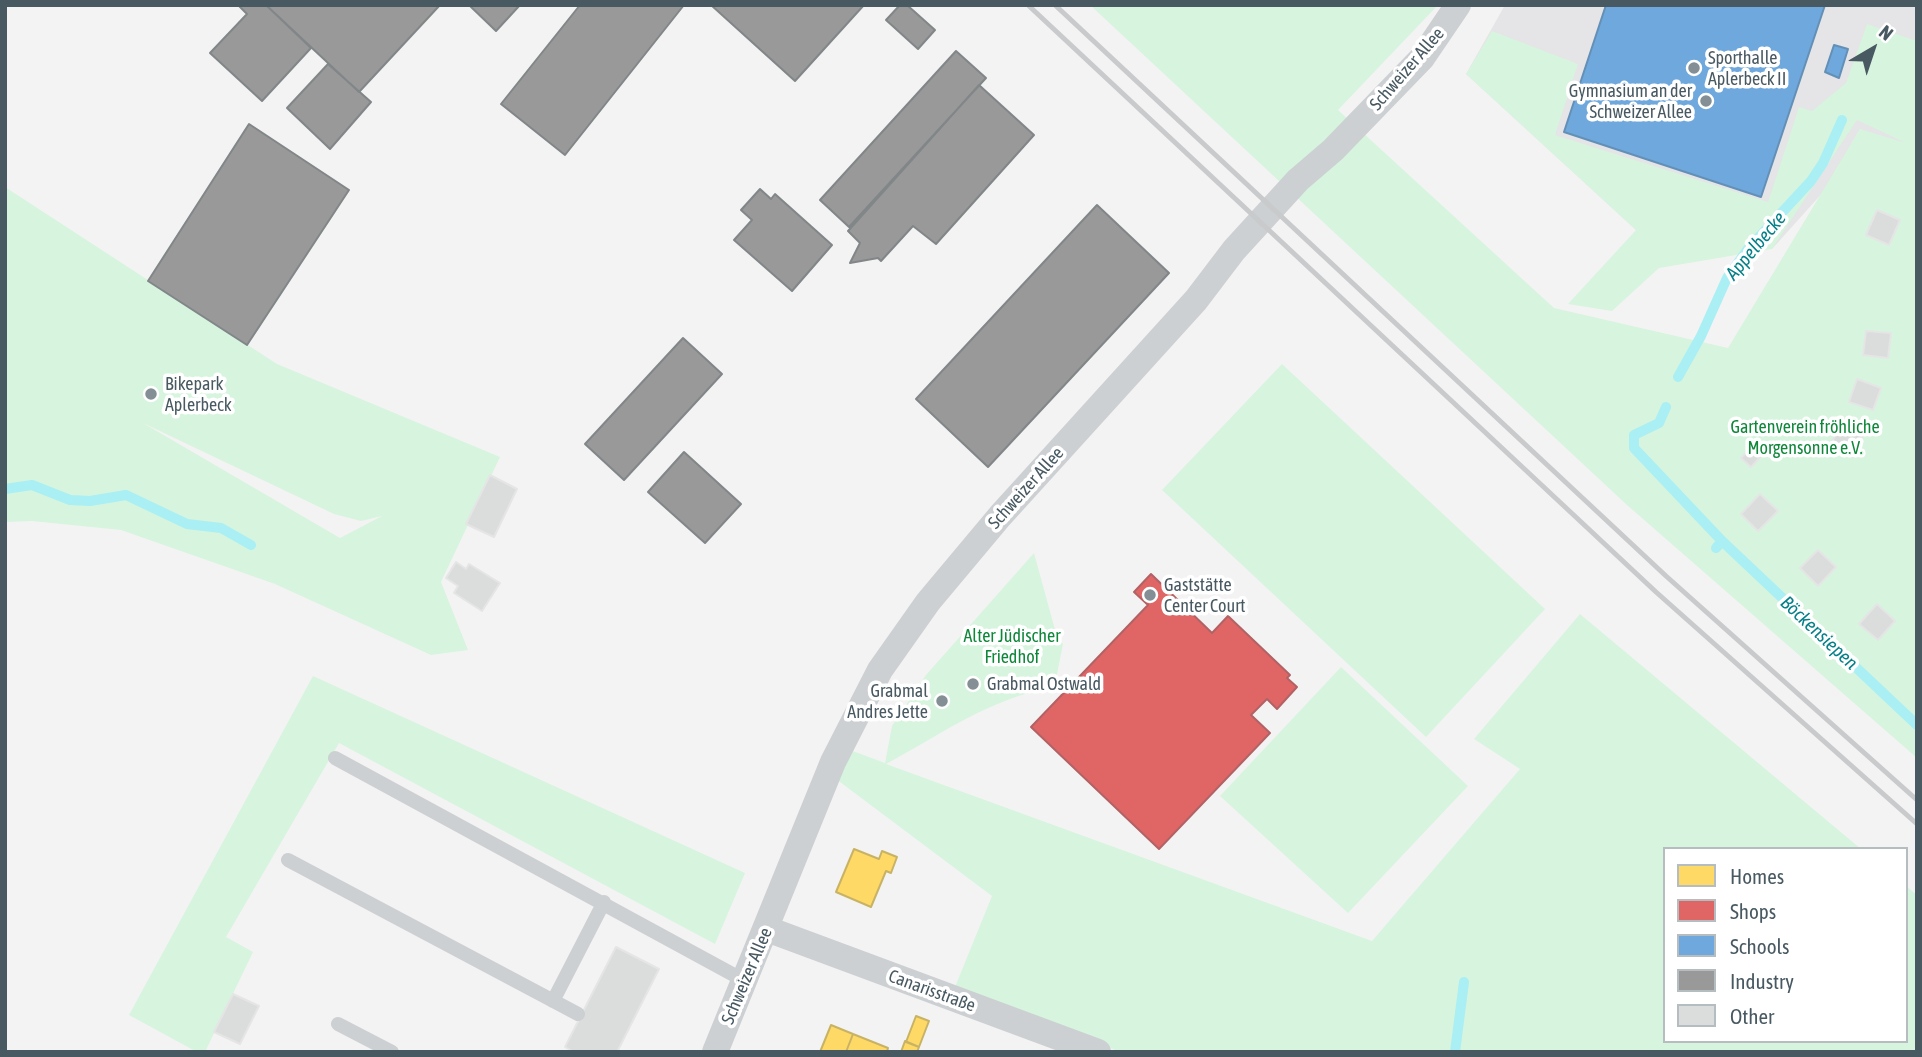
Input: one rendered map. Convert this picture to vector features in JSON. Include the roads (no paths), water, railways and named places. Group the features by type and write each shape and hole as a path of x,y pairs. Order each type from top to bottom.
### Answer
{"street":[{"name":"Schweizer Allee","path":"715,1052 833,762 880,670 928,602 1000,516 1196,300 1234,250 1289,190 1333,150 1422,58 1458,5"},
{"name":"Canarisstraße","path":"767,929 1098,1052"}],"lane":[{"path":"335,758 745,981"},
{"path":"288,860 578,1014"},
{"path":"553,1001 604,902"},
{"path":"338,1024 392,1052"}],"waterway":[{"name":"Appelbecke","path":"1678,377 1701,336 1727,278 1748,249 1811,181 1823,163 1842,120"},
{"name":"Appelbecke","path":"1666,407 1659,423 1634,435 1634,448 1722,541 1716,548"},
{"path":"5,489 32,485 70,500 90,501 126,495 187,524 221,528 251,545"},
{"name":"Böckensiepen","path":"1722,541 1917,725"},
{"name":"Appelbecke","path":"1455,1052 1464,982"}],"railway":[{"path":"1028,5 1656,592 1917,824"},
{"path":"1055,5 1666,576 1917,800"}],"place":[{"name":"Sporthalle Aplerbeck II","path":"1694,68"},
{"name":"Gymnasium an der Schweizer Allee","path":"1706,101"},
{"name":"Bikepark Aplerbeck","path":"151,394"},
{"name":"Gaststätte Center Court","path":"1150,595"},
{"name":"Grabmal Ostwald","path":"973,684"},
{"name":"Grabmal Andres Jette","path":"942,701"}],"park label":[{"name":"Gartenverein fröhliche Morgensonne e.V.","path":"1805,437"},
{"name":"Alter Jüdischer Friedhof","path":"1012,646"}]}
